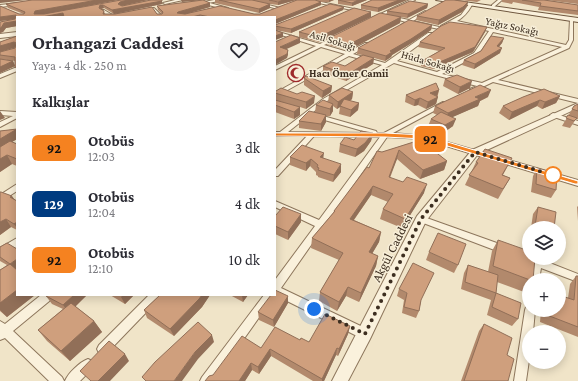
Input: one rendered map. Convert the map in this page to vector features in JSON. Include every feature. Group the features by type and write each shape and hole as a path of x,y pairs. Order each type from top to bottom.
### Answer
{"main road":[{"path":"444,1 493,6 576,19"},
{"path":"444,1 576,19"}],"street":[{"path":"160,0 166,5"},
{"path":"191,4 223,0"},
{"path":"245,0 278,8"},
{"path":"307,0 364,12"},
{"path":"324,7 341,0"},
{"path":"366,22 413,0"},
{"path":"493,6 500,0"},
{"path":"146,10 182,2"},
{"path":"0,6 23,3"},
{"path":"206,3 232,10"},
{"path":"277,134 308,114 325,100 393,61 438,28 454,22 467,12 470,5"},
{"path":"0,6 6,9"},
{"path":"271,11 285,6"},
{"path":"346,12 360,6"},
{"path":"211,9 219,7"},
{"path":"396,29 433,8"},
{"path":"97,12 111,9"},
{"path":"153,9 160,16"},
{"path":"103,11 110,16"},
{"path":"372,14 438,28"},
{"path":"116,16 120,15"},
{"path":"464,94 567,47 571,40 576,19"},
{"name":"Yağız Sokağı","path":"454,22 567,47"},
{"path":"437,74 476,54 491,31"},
{"name":"Asil Sokağı","path":"276,32 386,65"},
{"path":"0,36 16,34"},
{"path":"286,39 298,34"},
{"path":"276,68 339,35"},
{"path":"276,94 376,40"},
{"path":"571,40 578,41"},
{"name":"Hüda Sokağı","path":"393,61 482,85"},
{"path":"0,76 16,69"},
{"path":"494,81 578,101"},
{"path":"276,288 385,135 451,100"},
{"name":"Akgül Caddesi","path":"340,381 365,334 421,219 475,152 553,115 578,105"},
{"path":"301,112 385,135"},
{"path":"0,113 16,115"},
{"path":"553,115 578,123"},
{"path":"0,125 16,116"},
{"path":"277,134 385,135 424,137 578,183"},
{"path":"276,173 312,135"},
{"path":"0,198 16,188"},
{"path":"276,204 322,224"},
{"path":"421,219 522,256"},
{"path":"0,253 16,243"},
{"path":"545,265 578,278"},
{"path":"276,290 365,334"},
{"path":"48,296 2,330 58,381"},
{"path":"71,381 155,296"},
{"path":"206,381 269,296"},
{"path":"520,381 529,317"}],"building":[{"path":"32,0 97,0 35,11 34,14 44,14 121,0 128,0 118,4 122,6 151,0 162,0 112,10 103,5 100,5 99,8 104,11 103,14 115,14 152,7 157,14 162,14 163,12 157,6 203,0 210,3 177,13 185,14 220,6 260,14 297,0 315,0 321,2 276,20 276,16 64,16 63,13 47,16 16,16 16,21 4,23 0,28 0,22 15,19 16,15 0,17 0,6 19,14 24,14 25,12 6,4"},
{"path":"219,0 252,0 270,4 259,9"},
{"path":"269,0 283,0 278,2"},
{"path":"338,0 358,0 352,3"},
{"path":"372,0 399,0 378,8 361,5"},
{"path":"446,0 468,2 463,7 439,20 417,16"},
{"path":"522,0 544,0 578,5 578,11 540,6 541,3"},
{"path":"410,1 428,4 408,14 387,11"},
{"path":"330,4 344,7 291,29 276,26 276,25"},
{"path":"354,8 371,12 319,37 299,32"},
{"path":"380,13 401,17 350,44 329,38"},
{"path":"409,20 432,25 390,51 392,52 386,56 358,48"},
{"path":"450,22 487,27 475,47 435,64 422,61 445,48 420,42 441,26"},
{"path":"276,30 283,33 276,36"},
{"path":"291,35 300,38 280,47 288,50 287,54 276,60 276,42"},
{"path":"16,36 16,43 14,42 0,46 0,42"},
{"path":"491,36 504,38 497,46 502,48 475,64 464,60 481,51"},
{"path":"16,43 16,68 15,57 0,55 0,52 15,48"},
{"path":"363,55 374,58 347,75 323,66 332,62 345,66"},
{"path":"0,59 13,61 0,67"},
{"path":"457,75 472,81 460,87 445,79"},
{"path":"306,76 332,86 323,91 304,78"},
{"path":"436,83 439,90 430,93 438,97 428,102 420,98 415,100 406,95"},
{"path":"480,85 491,90 475,97 480,99 448,113 435,106"},
{"path":"281,88 297,94 302,92 315,96 306,102 276,93 276,91"},
{"path":"342,88 353,92 338,102 329,95"},
{"path":"544,89 560,96 545,102 540,100 512,112 503,106 523,97"},
{"path":"344,99 359,103 351,110 340,106"},
{"path":"276,100 300,107 294,112 276,105"},
{"path":"323,100 333,104 330,109 316,105"},
{"path":"578,104 578,111 572,109 574,106"},
{"path":"309,111 326,115 321,124 299,121"},
{"path":"441,112 456,119 445,125 431,119"},
{"path":"568,115 577,118 574,121 566,118"},
{"path":"16,129 0,139 0,131"},
{"path":"361,131 373,133 365,143 357,149 340,144 345,137 354,140"},
{"path":"420,140 447,161 423,170 399,150 389,177 403,182 407,177 427,184 405,219 383,209 393,194 373,186 350,219 381,232 369,252 378,256 361,293 348,287 339,302 320,292 343,253 312,238 335,211 367,167 369,168 377,151 382,152"},
{"path":"10,141 16,144 16,159 7,155 0,159 0,147"},
{"path":"302,145 324,153 320,157 341,164 334,175 318,170 318,165 311,159 306,163 290,157"},
{"path":"485,149 512,158 502,175 510,178 503,189 469,175 478,163 476,162"},
{"path":"537,168 557,174 556,190 536,184"},
{"path":"1,192 12,196 10,197 16,200 16,223 14,224 6,219 0,222"},
{"path":"283,207 301,214 288,232 276,226 276,215"},
{"path":"538,207 556,212 555,221 536,221"},
{"path":"438,233 466,244 458,265 429,252"},
{"path":"498,240 522,249 522,265 534,265 534,273 522,273 522,277 493,266"},
{"path":"7,243 16,248 16,260 10,264 0,257 0,247"},
{"path":"413,263 434,273 421,300 419,311 404,307 407,293 399,289"},
{"path":"10,264 16,269 16,291 0,303 0,270"},
{"path":"468,265 498,275 496,293 465,282"},
{"path":"576,276 578,276 578,327 552,317 566,317 566,297 574,300"},
{"path":"276,290 288,296 273,320 258,312 270,296 276,296"},
{"path":"496,293 521,303 518,319 492,307"},
{"path":"46,296 73,296 63,305"},
{"path":"159,296 201,296 170,329 144,310"},
{"path":"71,303 94,321 61,351 38,330"},
{"path":"325,314 350,326 339,349 337,348 322,379 270,349 258,367 251,363 239,381 205,381 209,376 213,375 242,336 261,348 275,327 300,340 301,338 309,342"},
{"path":"198,322 212,335 195,352 174,381 146,381 142,377 155,362"},
{"path":"484,324 512,338 507,355 514,359 508,381 464,381"},
{"path":"109,341 125,354 98,381 91,381 80,371"}],"bus line":[{"name":"92","path":"276,134 336,136 385,135 424,137 578,183"}],"place":[{"name":"Hacı Ömer Camii","path":"296,73"}],"route":[{"path":"314,309 365,334 421,219 475,152 553,175"}]}
